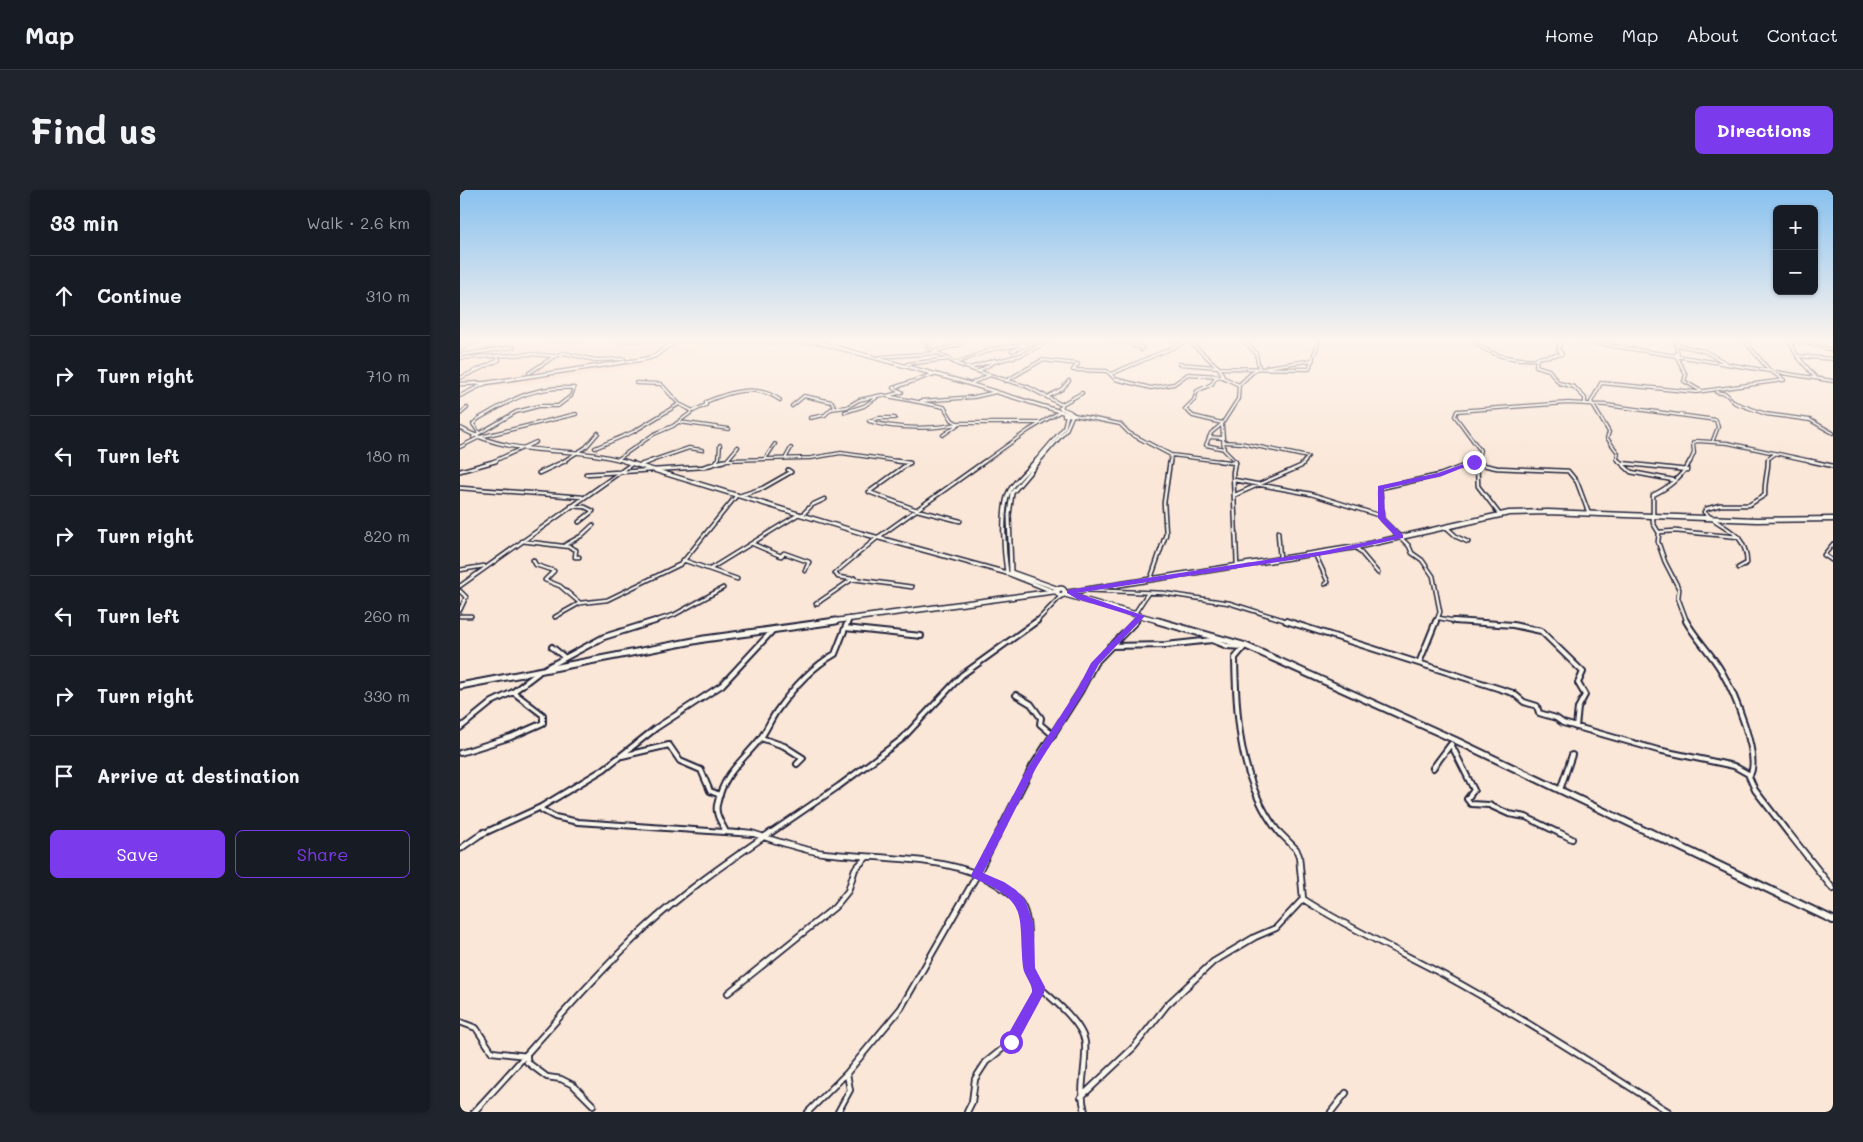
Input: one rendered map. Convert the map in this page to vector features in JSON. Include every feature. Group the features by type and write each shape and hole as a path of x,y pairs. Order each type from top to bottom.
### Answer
{"main road":[{"path":"460,686 704,639 849,618 1047,594 1356,548 1445,526 1500,515 1539,512 1712,519 1833,519"},
{"path":"1061,592 1245,646 1560,791 1833,920"}],"street":[{"path":"460,384 485,383"},
{"path":"460,396 486,383"},
{"path":"637,383 661,384 679,404 693,411"},
{"path":"810,418 825,415 835,408 847,407 859,400 902,392 893,388 904,383"},
{"path":"967,383 1061,410 1066,415"},
{"path":"975,383 1072,414 1091,416 1120,424 1129,433 1171,455 1236,463"},
{"path":"1012,383 1028,388 1061,404"},
{"path":"1047,397 1062,390 1067,383"},
{"path":"1131,383 1151,388 1175,383"},
{"path":"1212,383 1197,391 1194,400 1185,409 1193,416 1222,424"},
{"path":"1224,449 1206,446 1209,437 1222,424 1238,398 1239,385 1235,383"},
{"path":"1559,383 1574,387 1585,398 1585,404"},
{"path":"1600,383 1590,401 1609,432 1607,438 1618,453 1617,458 1630,472 1673,480"},
{"path":"1613,383 1711,391 1764,383"},
{"path":"1688,383 1702,391"},
{"path":"460,447 479,433 516,412 540,406 558,406 572,396 574,388 561,387 522,394 478,418 473,424 479,433"},
{"path":"1711,391 1724,394 1735,403 1766,414 1814,421 1833,432"},
{"path":"618,459 654,434 679,422 693,411 706,405 706,402 731,392 766,393 776,395 780,400"},
{"path":"913,401 974,397 999,392"},
{"path":"1061,404 1082,393"},
{"path":"792,406 804,396 832,402 835,408"},
{"path":"886,396 944,407 952,420 960,423"},
{"path":"845,412 864,406 876,398"},
{"path":"595,448 633,432 679,404"},
{"path":"912,587 838,577 835,573 878,538 1061,410 1063,406 1061,404"},
{"path":"1500,515 1478,489 1474,463 1480,450 1471,434 1455,416 1457,411 1544,404 1592,404 1716,420 1718,427 1715,439 1712,440"},
{"path":"460,414 467,408"},
{"path":"474,438 576,414"},
{"path":"1066,415 1072,414"},
{"path":"1061,592 1012,572 1009,560 1010,505 1013,489 1066,430 1072,414"},
{"path":"1007,574 1005,524 1008,492 1064,428 1066,415"},
{"path":"895,418 879,418 869,421 884,426 949,426 960,423 1040,423"},
{"path":"679,422 689,422 707,428 729,429"},
{"path":"943,435 960,423"},
{"path":"1222,424 1224,449 1236,463 1234,480 1237,566"},
{"path":"461,429 474,438 518,450 578,454 618,459 633,463 878,538 1007,574 1061,592"},
{"path":"539,472 578,454 592,443 598,433"},
{"path":"1209,437 1308,457 1301,466 1263,485 1235,496"},
{"path":"1833,466 1712,440 1694,442 1694,453 1687,470 1673,480 1668,488 1656,492 1652,496 1653,522 1659,533 1662,555 1680,589 1678,598 1687,623 1697,640 1722,672 1748,735 1753,760 1753,770 1750,775 1748,774 1759,797 1833,888"},
{"path":"460,471 496,461 536,442"},
{"path":"765,459 775,444"},
{"path":"715,464 719,458 720,445"},
{"path":"727,460 738,447"},
{"path":"640,465 689,448 702,450"},
{"path":"786,457 791,448"},
{"path":"586,474 660,471 715,464 727,460 820,457 841,452 910,463 869,492 917,510 960,521"},
{"path":"1738,568 1747,563 1746,546 1739,537 1704,512 1706,509 1720,505 1749,506 1765,495 1765,483 1768,478 1768,459 1775,454"},
{"path":"1151,578 1166,534 1164,505 1171,455"},
{"path":"1620,462 1687,470"},
{"path":"460,586 633,463"},
{"path":"1419,663 1439,618 1440,608 1433,576 1423,560 1412,552 1400,537 1382,520 1381,487 1440,475 1474,463 1488,468 1541,468 1568,471 1578,482 1589,514"},
{"path":"555,617 580,603 607,600 681,564 738,495 763,488 791,472 788,470"},
{"path":"1234,480 1319,496 1382,516"},
{"path":"460,488 582,498"},
{"path":"710,569 801,514 812,505 825,499"},
{"path":"570,506 585,508 593,512 580,522"},
{"path":"563,545 581,536 593,525"},
{"path":"1445,526 1457,537 1468,542"},
{"path":"1659,533 1676,531 1707,536 1739,537"},
{"path":"1278,532 1280,560"},
{"path":"522,541 563,545 575,549 575,557 579,557"},
{"path":"753,544 781,556 784,553 809,562 805,572"},
{"path":"1833,544 1824,555 1833,561"},
{"path":"1356,548 1378,574"},
{"path":"1315,554 1328,582 1325,584"},
{"path":"533,560 536,565 554,571 545,580 560,586 580,603"},
{"path":"683,560 737,579"},
{"path":"460,570 486,566"},
{"path":"816,604 854,578"},
{"path":"460,728 492,702 513,692 527,680 564,658 604,637 674,615 723,588"},
{"path":"1078,589 1087,592 1149,592 1222,602 1249,609 1328,636 1517,694 1524,702 1537,706 1541,714 1576,727 1658,750 1734,766 1750,775"},
{"path":"460,591 466,597 460,610"},
{"path":"474,1112 527,1056 563,1012 645,928 721,866 763,835 834,789 902,739 962,675 1030,628 1061,592"},
{"path":"808,1112 847,1074 901,1008 977,875 1019,792 1095,663 1138,615 1149,592"},
{"path":"460,616 471,616"},
{"path":"725,830 717,813 720,795 732,769 761,738 775,713 802,678 820,662 835,654 849,618"},
{"path":"1439,618 1463,623 1512,624 1545,633 1568,660 1583,672 1578,683 1585,695 1578,708 1576,727"},
{"path":"845,628 921,636"},
{"path":"460,849 489,829 541,806 597,774 656,728 722,686 774,629"},
{"path":"1110,646 1166,645 1212,640 1227,646 1245,646"},
{"path":"1080,1097 1134,1047 1167,1005 1213,962 1255,937 1276,928 1303,899 1299,856 1296,849 1278,833 1264,813 1242,754 1236,708 1235,658 1245,646"},
{"path":"552,647 564,658"},
{"path":"460,753 511,737 543,723 543,715 513,692"},
{"path":"1016,694 1035,708 1041,718 1040,724 1053,735"},
{"path":"761,738 784,746 803,758 797,764"},
{"path":"1433,768 1453,742 1474,790 1467,799 1470,804 1489,806 1509,814 1526,817 1572,839"},
{"path":"622,756 629,756 655,746 669,745 681,763 700,769 706,777 707,790 710,793 720,795"},
{"path":"1560,791 1572,755"},
{"path":"541,806 542,810 548,814 578,822 632,827 725,830 763,835 822,853 868,856 958,867 1000,885 1021,903 1028,925 1029,968 1032,979 1062,1006 1083,1035 1085,1042 1080,1097 1085,1112"},
{"path":"728,993 835,907 848,890 855,869 868,856"},
{"path":"1303,899 1445,976 1577,1054 1669,1112"},
{"path":"967,1112 972,1102 975,1079 986,1062 1011,1042 1033,1003 1039,987"},
{"path":"460,1022 469,1022 476,1026 492,1052 499,1054 508,1052 518,1053 527,1056"},
{"path":"527,1056 527,1062 533,1068 552,1079 568,1081 593,1105"},
{"path":"838,1112 850,1090 847,1074"},
{"path":"1331,1112 1346,1093"}],"shaded area":[{"path":"460,383 531,383 510,386 460,385"}],"route":[{"path":"1011,1042 1033,1003 1039,987 1032,979 1029,968 1030,945 1026,915 1021,903 1012,893 1000,885 977,875 1032,767 1081,690 1095,663 1114,641 1141,616 1079,597 1070,592 1078,589 1356,548 1400,537 1381,518 1380,487 1440,475 1464,464 1474,462"}]}
